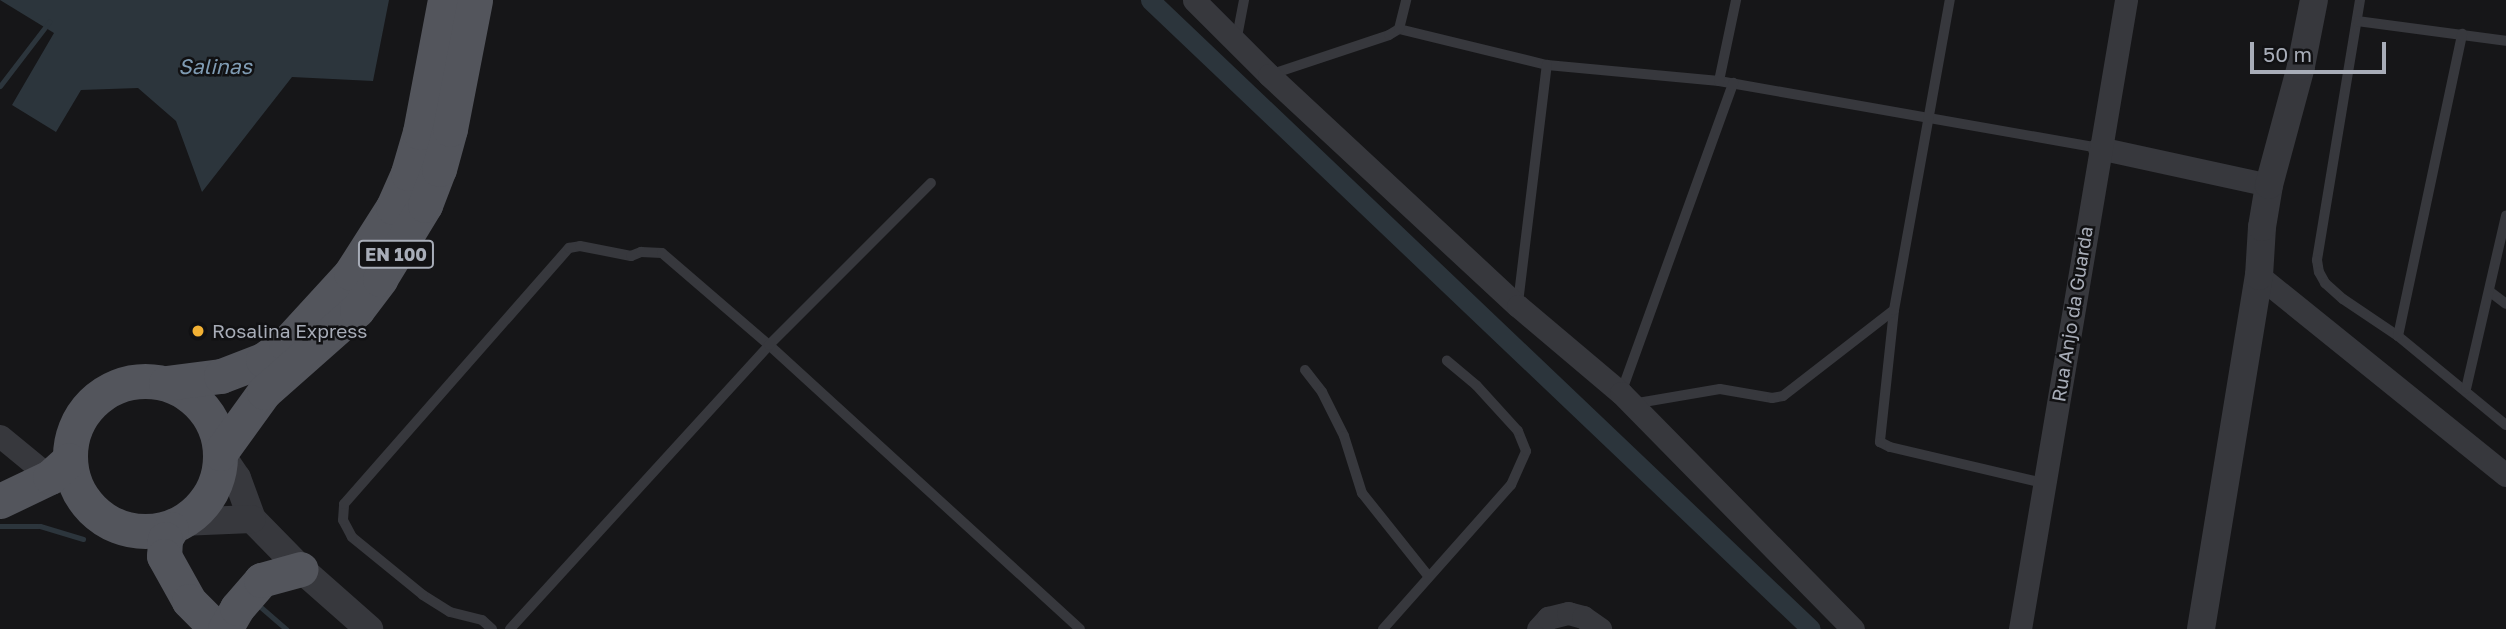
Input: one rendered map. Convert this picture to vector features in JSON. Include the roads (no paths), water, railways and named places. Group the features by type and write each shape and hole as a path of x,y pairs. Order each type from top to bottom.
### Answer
{"main road":[{"name":"EN 100","path":"166,383 187,393 205,409 216,430 220,453 214,486 195,513 176,526 131,531 98,515 83,499 73,481 60,469 78,420 90,403 106,390 135,381 166,383 221,376 263,360 286,344 351,273 393,207 408,173 419,132 445,0"},
{"name":"EN 100","path":"220,453 264,392 357,310 380,279 425,205 450,129 475,0"},
{"path":"0,501 60,469"},
{"path":"176,526 165,539 164,556 189,601 226,622 261,580 301,569"}],"street":[{"path":"1194,0 1269,75 1518,306 1627,398 1853,629"},
{"name":"Rua Anjo da Guarda","path":"2020,629 2126,0"},
{"path":"2201,629 2259,276 2262,228 2269,185 2301,66 2314,0"},
{"path":"2099,148 2269,185"},
{"path":"2259,276 2506,475"},
{"path":"0,436 60,469"},
{"path":"220,453 237,478 252,519 301,569 369,629"},
{"path":"176,526 252,519"},
{"path":"1538,629 1548,618 1568,613 1583,617 1600,629"}],"lane":[{"path":"1236,42 1244,0"},
{"path":"1399,29 1406,0"},
{"path":"1718,81 1736,0"},
{"path":"1950,0 1894,310 1880,442 1890,447 2044,484"},
{"path":"2360,0 2317,260 2325,283 2343,299 2399,336 2506,425"},
{"path":"2357,21 2506,41"},
{"path":"1269,75 1399,29 1547,65 1733,83 2099,148"},
{"path":"2399,336 2462,34"},
{"path":"1518,306 1547,65"},
{"path":"1733,83 1627,398 1720,389 1772,398 1783,396 1894,310"},
{"path":"510,629 769,345 931,183"},
{"path":"2466,389 2506,216"},
{"path":"492,629 482,620 450,612 423,595 352,537 343,520 344,504 569,248 596,248 631,256 641,252 662,253 769,345 1080,629"},
{"path":"2489,291 2506,304"},
{"path":"1383,629 1511,485 1526,451 1518,431 1476,385 1447,361"},
{"path":"1305,370 1322,392 1344,436 1362,493 1429,577"}],"water":[{"name":"Salinas","path":"0,0 389,0 373,81 292,77 202,192 176,121 138,88 81,90 56,132 12,105 54,33"}],"waterway":[{"path":"1150,0 1811,629"},
{"path":"0,86 49,22"},
{"path":"0,526 40,526 83,539"},
{"path":"256,603 286,629"}],"place":[{"name":"Rosalina Express","path":"198,331"}]}
